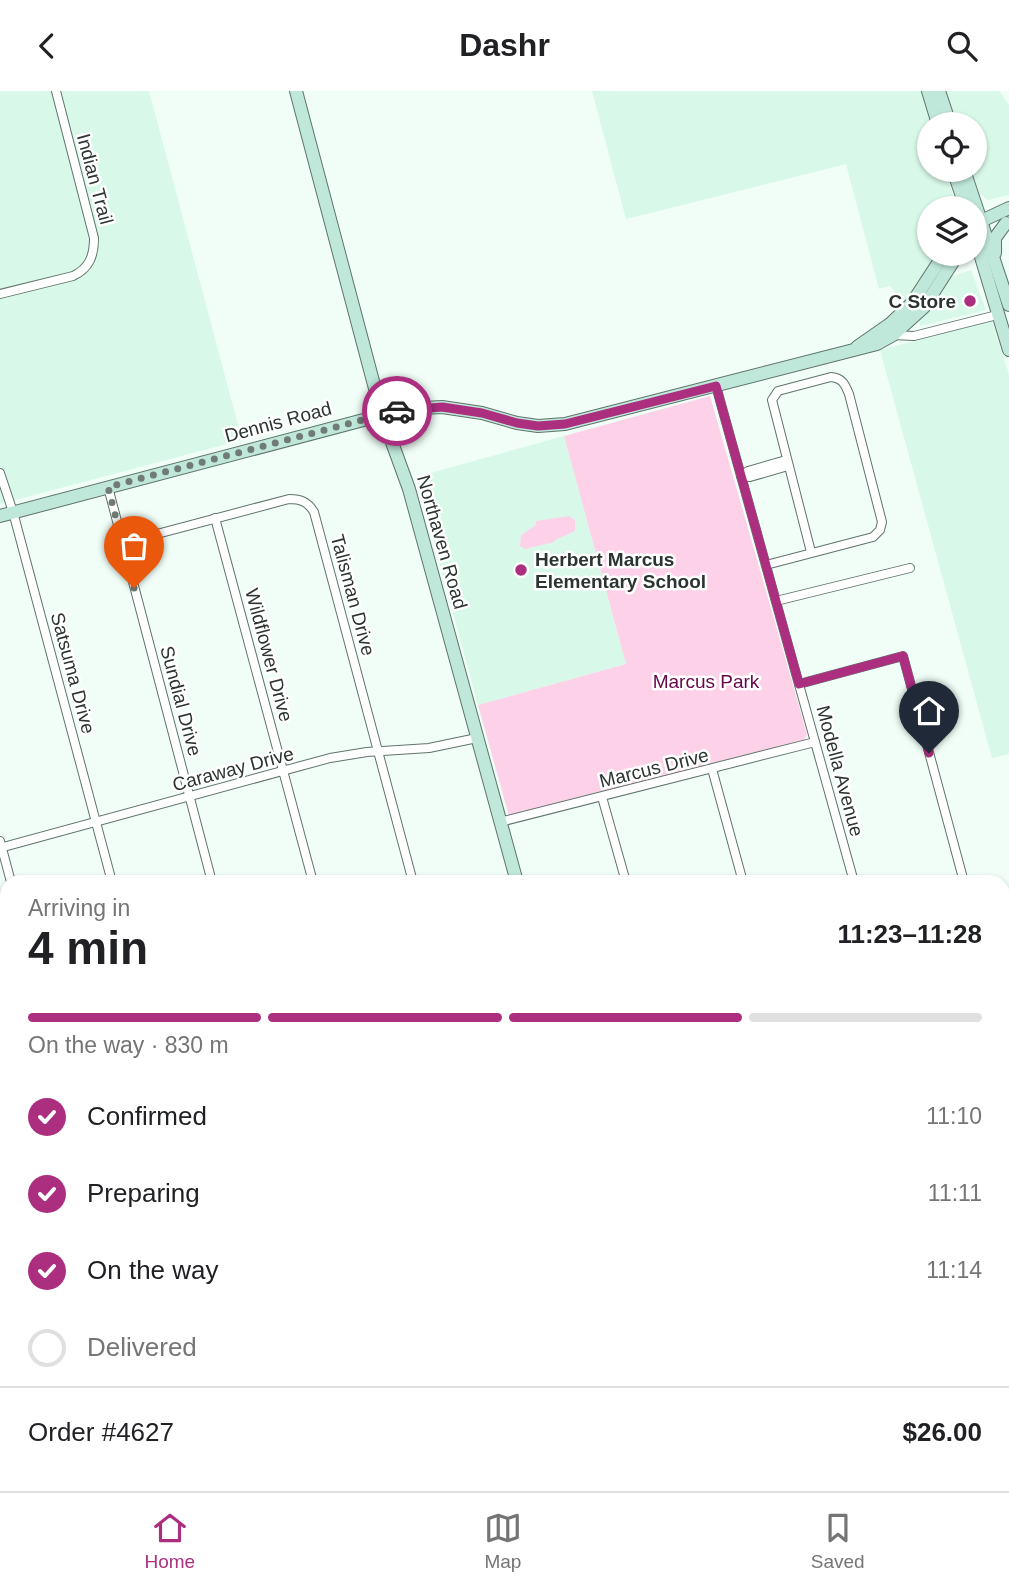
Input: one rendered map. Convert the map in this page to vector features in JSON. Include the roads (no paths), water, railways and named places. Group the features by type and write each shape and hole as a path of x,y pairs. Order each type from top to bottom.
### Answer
{"street":[{"name":"Indian Trail","path":"0,294 74,275 91,261 94,238 56,91"},
{"name":"Northaven Road","path":"296,91 382,415 409,489 515,875"},
{"path":"928,91 934,112"},
{"path":"939,91 946,112"},
{"path":"987,209 1007,216"},
{"path":"987,226 1007,216"},
{"path":"996,267 995,238 1007,216"},
{"path":"987,248 1009,305"},
{"path":"854,350 917,307 955,264 967,260 975,263 986,276"},
{"path":"917,307 938,266"},
{"path":"944,275 950,266"},
{"path":"984,266 1009,348"},
{"name":"Dennis Road","path":"0,516 405,409 442,407 538,426 565,424 877,344 893,335 917,307"},
{"path":"893,335 914,336 997,315"},
{"path":"766,565 873,537 880,530 881,518 849,394 842,380 831,377 778,391 772,400 811,552"},
{"name":"Modella Avenue","path":"716,386 852,875"},
{"path":"741,476 748,471 787,463"},
{"name":"Satsuma Drive","path":"0,473 13,512 110,875"},
{"name":"Sundial Drive","path":"108,487 210,875"},
{"name":"Talisman Drive","path":"123,543 289,499 299,499 311,506 411,875"},
{"name":"Wildflower Drive","path":"215,518 311,875"},
{"path":"776,601 910,568"},
{"path":"799,684 903,656 962,875"},
{"name":"Caraway Drive","path":"1,845 96,823 350,754 429,748 477,738"},
{"name":"Marcus Drive","path":"500,822 815,742"},
{"path":"712,769 741,875"},
{"path":"603,797 624,875"},
{"path":"1,845 9,875"}],"place":[{"name":"C Store","path":"970,301"},
{"name":"Herbert Marcus Elementary School","path":"521,570"}],"park label":[{"name":"Marcus Park","path":"706,681"}]}
